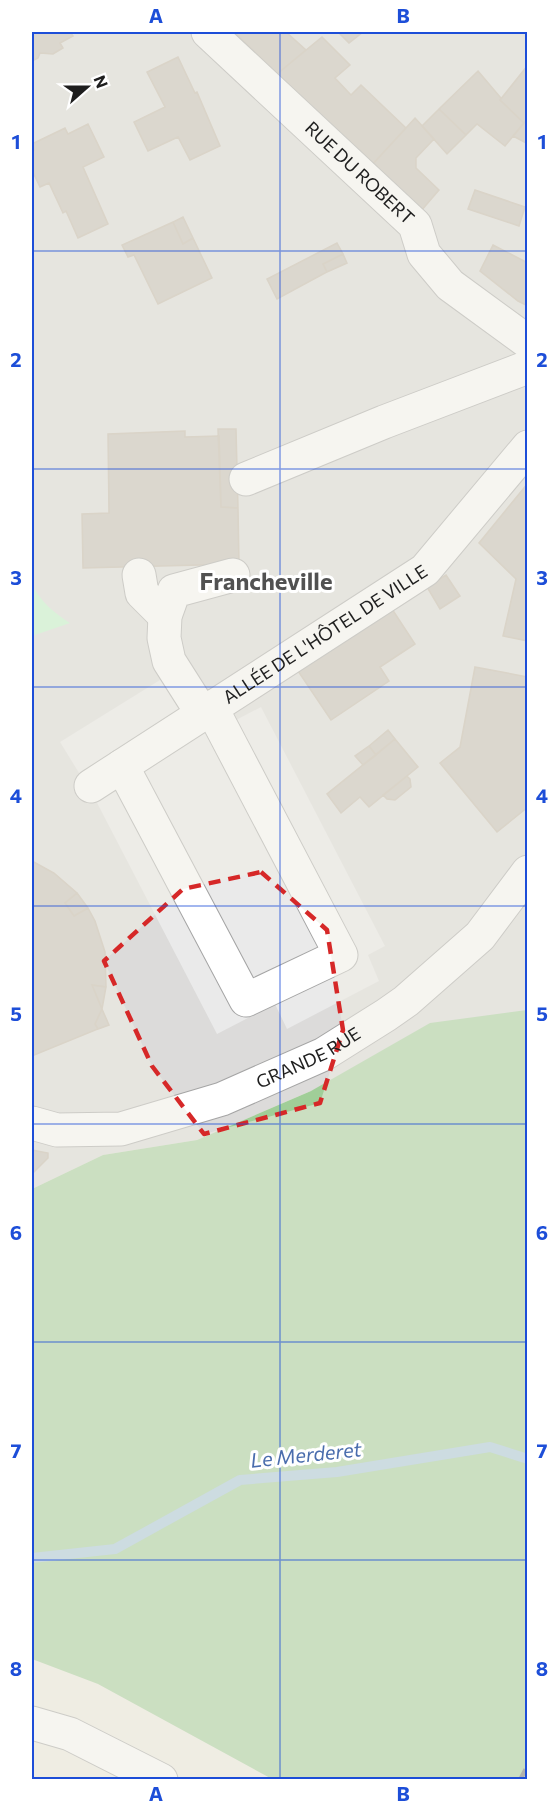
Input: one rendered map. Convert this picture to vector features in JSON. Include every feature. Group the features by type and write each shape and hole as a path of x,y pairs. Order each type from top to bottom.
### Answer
{"street":[{"name":"RUE DU ROBERT","path":"208,32 415,225 424,254 450,285 528,342"},
{"path":"246,479 384,422 528,367"},
{"name":"ALLÉE DE L'HÔTEL DE VILLE","path":"91,786 425,570 528,447"},
{"path":"139,575 142,593 165,616"},
{"path":"122,766 246,1000 341,955 207,710 169,661 164,638 165,616 174,591 233,575"},
{"name":"GRANDE RUE","path":"32,1123 57,1130 120,1129 222,1099 324,1054 406,1001 480,936 528,872"},
{"path":"32,1723 70,1734 161,1779"}],"highlighted area":[{"path":"261,872 327,930 343,1030 320,1103 204,1134 152,1066 104,961 183,889"}],"shaded area":[{"path":"32,32 528,32 527,1010 311,1091 197,1140 103,1155 32,1189"},
{"path":"168,675 211,733 261,707 385,946 368,955 379,981 287,1029 275,1004 217,1034 95,799 60,742"}],"green space":[{"path":"32,584 48,606 70,623 32,636"},
{"path":"527,1010 527,1779 272,1779 98,1684 32,1659 32,1189 103,1155 197,1140 311,1091 430,1023"}],"building":[{"path":"32,32 70,32 73,36 60,43 63,48 53,54 40,53 38,58 32,61"},
{"path":"234,32 286,32 306,50 277,74"},
{"path":"338,32 363,32 349,43"},
{"path":"322,37 350,65 335,78 351,95 361,85 406,128 371,166 277,74"},
{"path":"178,57 195,93 197,92 220,146 190,160 178,137 148,151 134,122 165,107 147,72"},
{"path":"528,65 528,118 524,123 500,100"},
{"path":"478,71 501,98 500,100 524,123 505,146 477,124 466,135 439,109"},
{"path":"439,109 466,135 447,154 422,126"},
{"path":"415,118 434,139 416,158 416,168 439,190 421,211 371,166"},
{"path":"528,118 528,144 513,136"},
{"path":"88,124 104,157 83,167 108,224 78,238 66,211 63,213 49,183 40,187 32,170 32,151 34,150 32,144 65,128 68,134"},
{"path":"475,190 525,207 519,226 468,209"},
{"path":"183,217 193,238 183,244 173,222"},
{"path":"173,222 183,244 193,238 212,278 158,304 134,255 128,257 122,245"},
{"path":"337,243 343,254 323,264 327,272 277,299 267,279"},
{"path":"493,245 528,263 528,306 518,301 480,271"},
{"path":"343,254 347,263 327,272 323,264"},
{"path":"218,429 236,429 238,508 221,507"},
{"path":"185,431 185,437 219,436 221,507 238,508 239,564 83,568 82,514 109,513 108,434"},
{"path":"528,483 528,641 503,636 516,579 479,543"},
{"path":"446,575 460,596 440,609 427,587"},
{"path":"392,609 415,644 380,667 389,681 331,720 298,671"},
{"path":"475,667 528,677 528,807 497,832 440,763 460,747"},
{"path":"388,730 395,739 376,755 369,746"},
{"path":"395,739 418,767 369,807 360,797 341,813 327,794"},
{"path":"369,746 376,755 363,765 355,756"},
{"path":"407,776 411,787 395,800 387,799 383,795"},
{"path":"32,861 54,873 77,893 65,903 74,916 88,908 95,921 105,952 106,987 92,985 102,1009 95,1024 98,1029 32,1056"},
{"path":"77,893 88,908 74,916 65,903"},
{"path":"92,985 106,987 102,1009"},
{"path":"102,1009 109,1025 98,1029 95,1024"},
{"path":"32,1150 48,1153 48,1158 32,1174"}],"waterway":[{"name":"Le Merderet","path":"32,1558 115,1549 240,1480 337,1472 490,1447 528,1459"}],"railway":[{"path":"520,1780 528,1765"}],"district":[{"name":"Francheville","path":"266,582"}]}
